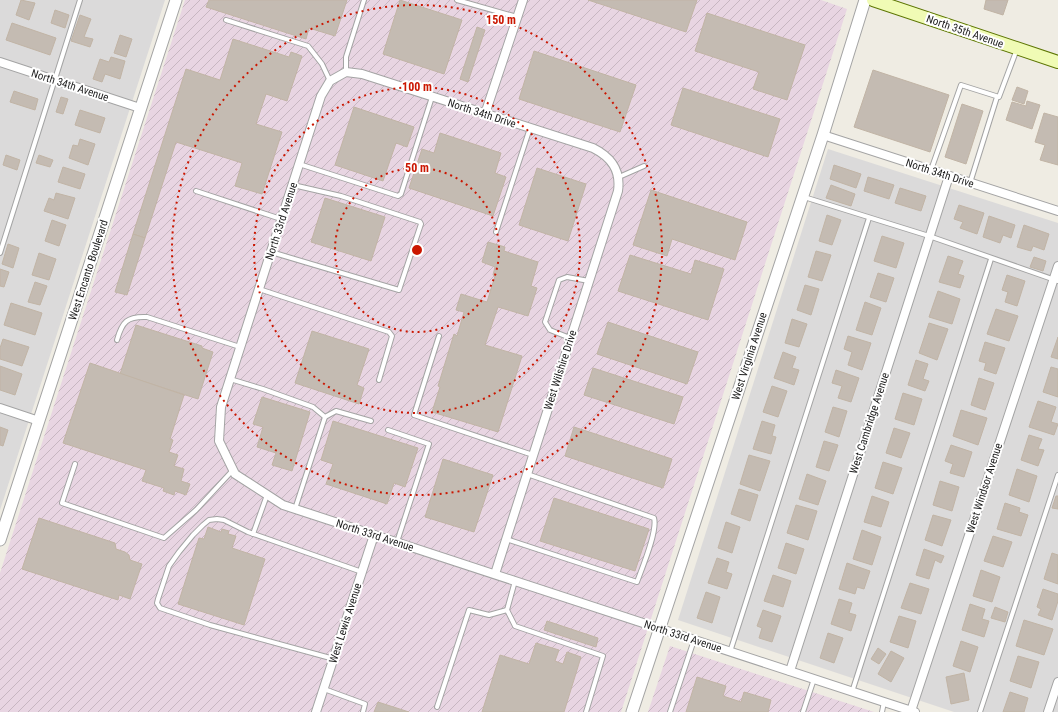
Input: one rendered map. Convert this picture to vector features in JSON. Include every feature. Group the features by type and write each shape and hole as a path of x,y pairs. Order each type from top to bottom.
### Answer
{"main road":[{"name":"North 35th Avenue","path":"873,0 1058,62"}],"street":[{"name":"West Encanto Boulevard","path":"0,540 176,0"},
{"path":"485,114 522,0"},
{"name":"West Virginia Avenue","path":"632,712 823,135 866,0"},
{"name":"North 34th Avenue","path":"0,62 140,108"},
{"path":"330,81 346,72"},
{"name":"North 34th Drive","path":"346,72 362,74 593,148 602,153 614,165 619,177"},
{"name":"North 33rd Avenue","path":"330,81 320,96 221,407 219,441 235,474 283,505 913,711"},
{"name":"North 34th Drive","path":"823,135 1058,211"},
{"name":"West Cambridge Avenue","path":"790,671 949,176"},
{"name":"West Wilshire Drive","path":"494,574 618,191 619,177"},
{"name":"West Windsor Avenue","path":"913,711 1056,280 1058,266"},
{"path":"0,408 39,421"},
{"name":"West Lewis Avenue","path":"316,712 374,535"},
{"path":"1048,712 1058,682"}],"lane":[{"path":"0,253 56,80 80,0"},
{"path":"346,72 346,57 364,0"},
{"path":"456,0 517,16"},
{"path":"226,20 308,46 322,64 330,81"},
{"path":"970,183 997,97 999,97 1017,48"},
{"path":"931,170 961,85 997,97"},
{"path":"299,164 398,196 401,194 432,97"},
{"path":"496,232 530,128"},
{"path":"619,177 644,166"},
{"path":"271,252 398,290 421,224 420,222 341,196 292,185"},
{"path":"196,191 281,219"},
{"path":"802,197 929,236 991,259 1056,280"},
{"path":"730,652 868,218"},
{"path":"852,692 991,259"},
{"path":"570,338 550,330 545,322 559,280 567,277 589,281"},
{"path":"259,289 389,332 392,336 379,380"},
{"path":"117,340 120,329 126,320 137,316 147,317 240,347"},
{"path":"439,336 414,414 533,455"},
{"path":"230,379 313,407 325,417"},
{"path":"295,509 325,417 336,411 371,421"},
{"path":"388,430 428,444 397,542"},
{"path":"75,464 62,503 164,538 196,510 233,470"},
{"path":"506,539 637,582 653,535 655,523 654,518 527,474"},
{"path":"980,712 1058,475"},
{"path":"253,534 267,495"},
{"path":"334,659 210,625 160,608 158,606 158,599 169,566 193,534 209,520 224,520 253,534 362,572"},
{"path":"515,581 507,610 515,626 603,656 586,712"},
{"path":"437,707 469,610 489,615 507,610"},
{"path":"670,712 694,640"},
{"path":"803,712 814,679"},
{"path":"324,689 365,704 363,712"},
{"path":"882,712 884,702"}],"shaded area":[{"path":"0,0 165,0 0,510"},
{"path":"185,0 821,0 847,9 621,712 0,712 0,573"},
{"path":"828,149 1058,223 1058,712 954,712 678,620"},
{"path":"670,646 874,712 648,712"}],"building":[{"path":"21,0 35,3 29,20 16,15"},
{"path":"209,0 347,0 335,36 309,28 306,39 206,7"},
{"path":"400,0 462,20 444,74 383,54"},
{"path":"588,0 697,0 686,32"},
{"path":"986,0 1008,0 1003,15 984,9"},
{"path":"55,10 69,15 65,28 51,23"},
{"path":"707,13 805,45 787,100 753,89 759,72 695,51"},
{"path":"80,15 91,19 84,37 93,39 90,47 71,41"},
{"path":"12,23 56,38 50,55 6,40"},
{"path":"477,27 485,30 468,82 460,79"},
{"path":"120,35 132,39 126,57 114,53"},
{"path":"233,39 289,57 291,52 302,56 287,101 266,94 256,124 282,132 262,194 235,186 242,163 176,142 145,238 133,234 186,69 220,80"},
{"path":"534,51 636,85 620,132 519,99"},
{"path":"111,57 125,61 120,79 105,74 102,82 93,79 100,59 109,62"},
{"path":"873,70 949,95 930,152 854,127"},
{"path":"1017,87 1028,91 1024,104 1012,100"},
{"path":"683,88 780,119 768,157 671,125"},
{"path":"14,91 38,99 35,110 10,102"},
{"path":"61,97 68,99 63,114 56,112"},
{"path":"1027,101 1040,105 1032,129 1006,120 1012,102 1026,106"},
{"path":"962,104 983,111 966,164 945,157"},
{"path":"354,107 414,127 407,147 396,143 383,181 335,165"},
{"path":"80,110 105,118 100,133 75,125"},
{"path":"1044,113 1058,117 1058,165 1040,160 1045,145 1035,142"},
{"path":"440,133 501,153 495,173 506,177 493,216 409,188 422,149 434,153"},
{"path":"80,139 95,144 88,165 69,158 73,145 78,146"},
{"path":"6,155 20,160 17,170 3,165"},
{"path":"39,155 53,160 50,167 36,163"},
{"path":"834,165 861,174 856,188 830,179"},
{"path":"63,167 85,174 80,189 58,182"},
{"path":"537,168 586,184 568,241 519,225"},
{"path":"868,177 894,185 889,199 864,191"},
{"path":"831,185 855,194 851,206 826,198"},
{"path":"900,188 926,196 921,211 895,203"},
{"path":"651,190 747,222 735,260 672,239 667,256 633,245"},
{"path":"56,193 75,198 68,219 44,211 49,198 54,200"},
{"path":"325,198 385,217 371,261 311,242"},
{"path":"959,205 984,213 977,234 960,228 963,222 954,219"},
{"path":"827,215 841,220 832,245 819,241"},
{"path":"989,216 1015,225 1011,238 1003,235 1000,243 983,237"},
{"path":"52,220 66,225 59,246 45,241"},
{"path":"1024,225 1049,234 1044,250 1033,246 1031,251 1017,247"},
{"path":"133,234 145,238 127,295 115,292"},
{"path":"882,236 904,243 896,268 874,261"},
{"path":"488,242 505,247 504,251 538,262 531,286 537,288 528,316 498,307 485,345 522,356 498,432 432,412 440,387 438,386 454,334 457,336 464,312 456,310 461,294 487,302 495,276 493,275 495,267 482,262"},
{"path":"8,244 19,248 13,268 2,264"},
{"path":"816,251 831,255 822,281 808,277"},
{"path":"39,253 56,259 49,280 32,275"},
{"path":"630,255 691,274 695,260 724,269 708,320 618,291"},
{"path":"948,256 963,261 958,274 964,276 960,288 939,282"},
{"path":"1034,257 1046,261 1043,271 1030,267"},
{"path":"0,269 9,272 4,287 0,286"},
{"path":"878,273 894,278 886,302 870,297"},
{"path":"1007,275 1025,281 1017,306 1005,302 1008,292 1002,290"},
{"path":"35,282 47,286 40,305 28,302"},
{"path":"805,285 819,289 811,315 797,310"},
{"path":"938,291 960,299 952,324 929,317"},
{"path":"865,302 881,308 872,335 856,330"},
{"path":"11,303 42,313 35,335 4,325"},
{"path":"996,309 1018,316 1009,341 987,334"},
{"path":"792,319 807,324 799,347 785,343"},
{"path":"608,322 698,352 687,384 597,354"},
{"path":"929,323 948,329 937,360 919,353"},
{"path":"136,325 202,346 202,348 213,352 198,399 120,374"},
{"path":"312,331 369,349 357,385 364,388 359,404 295,383"},
{"path":"848,336 871,343 862,370 848,365 852,352 844,349"},
{"path":"1058,337 1058,359 1051,357"},
{"path":"3,339 29,347 22,366 0,359 0,348"},
{"path":"985,342 1005,348 996,374 984,370 986,363 979,361"},
{"path":"783,352 796,357 792,368 799,370 794,385 774,378"},
{"path":"916,360 928,364 923,379 929,381 925,391 908,385"},
{"path":"90,363 184,395 170,439 173,440 169,452 178,455 174,466 184,469 181,481 190,484 186,495 175,491 174,495 163,491 164,488 142,481 146,470 63,443"},
{"path":"0,366 22,374 15,395 0,390"},
{"path":"1051,367 1058,369 1058,397 1043,392"},
{"path":"593,368 683,397 674,424 584,395"},
{"path":"836,370 859,378 851,402 838,398 842,386 832,383"},
{"path":"979,378 994,383 985,410 971,405"},
{"path":"772,386 787,391 778,417 763,412"},
{"path":"903,393 922,399 914,425 895,419"},
{"path":"262,397 310,412 292,471 272,465 276,453 257,447 263,427 253,424"},
{"path":"1038,401 1056,407 1051,422 1058,424 1054,435 1029,427"},
{"path":"833,407 847,411 839,437 825,432"},
{"path":"961,410 987,418 978,445 953,436"},
{"path":"333,421 418,448 405,487 394,483 387,504 326,484 333,464 321,460"},
{"path":"762,421 775,425 772,436 776,437 771,454 753,449"},
{"path":"0,427 8,430 3,446 0,445"},
{"path":"574,427 672,459 663,488 565,456"},
{"path":"894,428 910,433 901,458 886,453"},
{"path":"1029,435 1042,439 1038,449 1044,450 1038,466 1021,460"},
{"path":"824,441 838,445 829,471 816,467"},
{"path":"951,445 972,452 964,477 950,473 953,464 945,461"},
{"path":"749,455 770,461 760,491 740,484"},
{"path":"443,459 493,475 474,532 425,517"},
{"path":"883,462 902,468 893,494 875,488"},
{"path":"1017,469 1037,476 1029,502 1009,495"},
{"path":"807,474 826,481 818,505 799,499"},
{"path":"940,481 959,487 952,511 933,505"},
{"path":"739,489 758,495 750,521 731,514"},
{"path":"872,496 889,502 881,527 864,522"},
{"path":"1056,496 1058,496 1058,509 1052,508"},
{"path":"554,498 649,529 635,571 540,541"},
{"path":"1005,503 1020,508 1019,512 1028,515 1021,536 997,529"},
{"path":"796,505 817,511 808,540 787,533"},
{"path":"933,515 951,520 942,546 925,540"},
{"path":"39,518 115,543 116,549 129,555 130,560 142,564 130,599 119,595 118,600 22,569"},
{"path":"726,522 740,527 732,553 718,548"},
{"path":"208,527 221,532 222,529 229,531 228,534 236,536 232,548 265,559 244,625 178,604 199,538 204,539"},
{"path":"862,530 881,537 872,565 853,559"},
{"path":"993,536 1012,542 1003,567 984,561"},
{"path":"786,543 804,549 796,574 778,568"},
{"path":"924,549 944,556 941,563 935,560 929,579 916,575"},
{"path":"1052,553 1058,555 1058,584 1044,579"},
{"path":"717,558 729,562 726,572 732,574 727,589 708,583"},
{"path":"847,563 870,571 864,589 857,587 855,594 839,589"},
{"path":"981,570 1000,577 992,602 973,596"},
{"path":"773,575 791,581 783,607 764,601"},
{"path":"910,583 929,589 921,614 901,608"},
{"path":"1043,589 1058,594 1058,601 1052,620 1038,615 1041,609 1037,607"},
{"path":"706,592 720,597 712,623 697,618"},
{"path":"839,599 852,603 849,613 856,615 851,631 831,624"},
{"path":"970,604 985,609 982,619 989,621 984,637 962,630"},
{"path":"995,607 1008,612 1005,622 991,618"},
{"path":"763,610 781,616 772,642 759,638 762,628 757,626"},
{"path":"899,616 916,621 908,648 890,642"},
{"path":"1024,620 1053,629 1044,655 1016,646"},
{"path":"547,621 598,638 596,647 544,630"},
{"path":"828,633 843,638 834,663 820,658"},
{"path":"961,641 978,647 970,672 953,666"},
{"path":"536,643 559,650 555,661 563,664 567,652 581,657 564,712 482,712 500,655 529,664"},
{"path":"878,648 886,654 879,664 871,659"},
{"path":"891,651 904,658 891,682 878,674"},
{"path":"1018,656 1039,662 1031,688 1010,681"},
{"path":"964,673 969,700 951,704 946,677"},
{"path":"697,677 726,686 723,696 741,702 744,692 771,700 768,712 686,712"},
{"path":"1010,692 1028,698 1024,712 1003,712"},
{"path":"378,702 409,712 374,712"}]}
